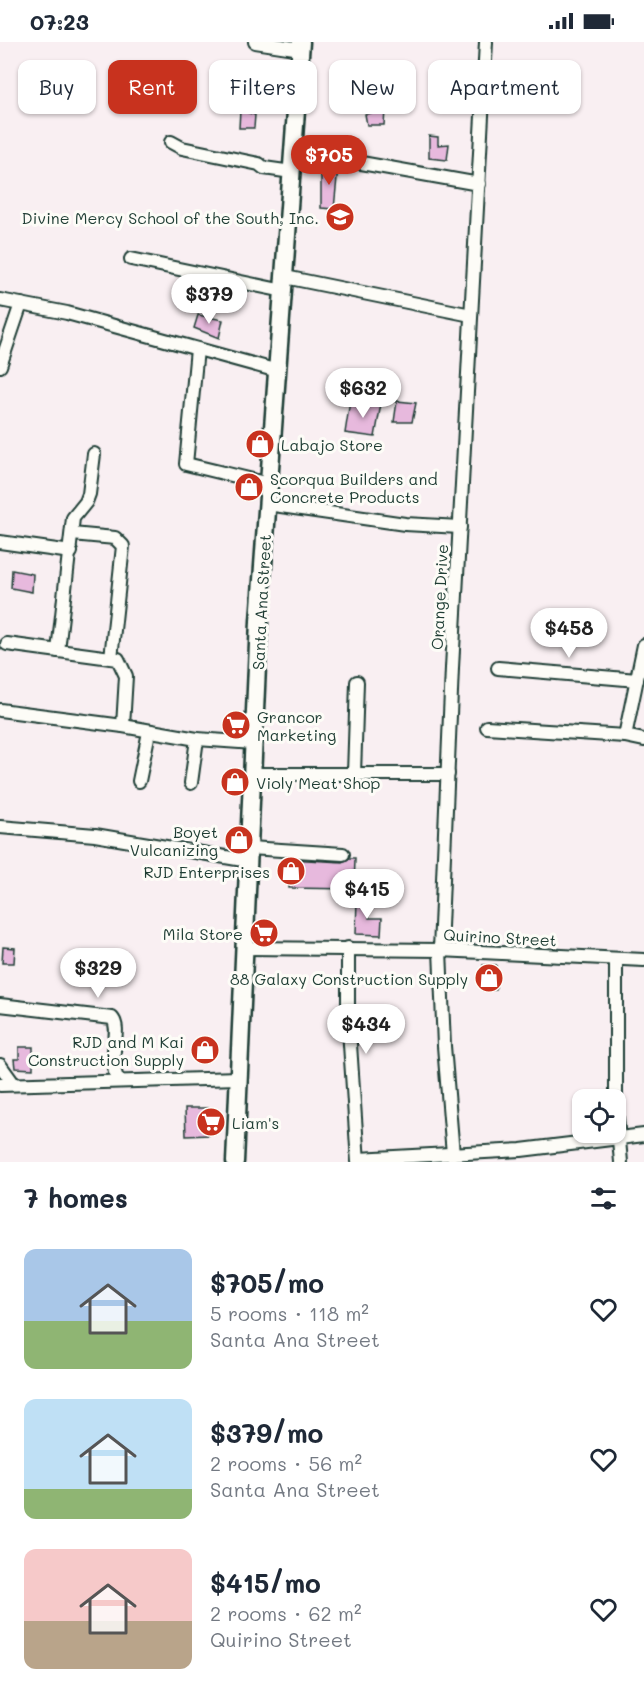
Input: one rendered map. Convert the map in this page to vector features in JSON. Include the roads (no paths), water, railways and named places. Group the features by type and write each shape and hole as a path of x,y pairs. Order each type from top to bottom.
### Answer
{"main road":[{"name":"Santa Ana Street","path":"235,1162 267,504 301,46"}],"street":[{"path":"255,42 301,46"},
{"name":"Orange Drive","path":"453,1154 444,1047 440,950 486,42"},
{"path":"171,142 182,148 259,164 264,168 292,171"},
{"path":"294,151 479,184"},
{"path":"131,260 471,315"},
{"path":"0,300 67,313 278,371"},
{"path":"0,366 21,304"},
{"path":"197,349 186,464 269,484"},
{"path":"58,651 74,515 86,502 89,494 94,454"},
{"path":"267,504 405,524 460,527"},
{"path":"72,534 115,538 123,546 111,658"},
{"path":"0,542 71,552"},
{"path":"7,644 111,658 122,664 126,676 123,726"},
{"path":"625,736 644,645"},
{"path":"498,668 637,680"},
{"path":"354,774 357,682"},
{"path":"0,710 123,726 197,739 254,743"},
{"path":"487,727 625,736 644,740"},
{"path":"139,781 149,732"},
{"path":"191,783 197,739"},
{"path":"253,774 448,774"},
{"path":"0,827 95,835 249,855 343,854"},
{"name":"Quirino Street","path":"246,948 440,950 644,960"},
{"path":"348,948 348,1015 358,1160 453,1154 521,1156 591,1143"},
{"path":"616,959 617,1089"},
{"path":"0,1005 112,1018 117,1029 112,1065 118,1080"},
{"path":"0,1065 14,1083"},
{"path":"0,1085 239,1078"},
{"path":"626,1137 644,1135"},
{"path":"619,1143 621,1162"}],"place":[{"name":"Divine Mercy School of the South, Inc.","path":"340,217"},
{"name":"Labajo Store","path":"260,444"},
{"name":"Scorqua Builders and Concrete Products","path":"249,487"},
{"name":"Grancor Marketing","path":"236,725"},
{"name":"Violy Meat Shop","path":"235,782"},
{"name":"Boyet Vulcanizing","path":"239,840"},
{"name":"RJD Enterprises","path":"291,871"},
{"name":"Mila Store","path":"264,933"},
{"name":"88 Galaxy Construction Supply","path":"489,978"},
{"name":"RJD and M Kai Construction Supply","path":"205,1050"},
{"name":"Liam's","path":"211,1122"}]}
